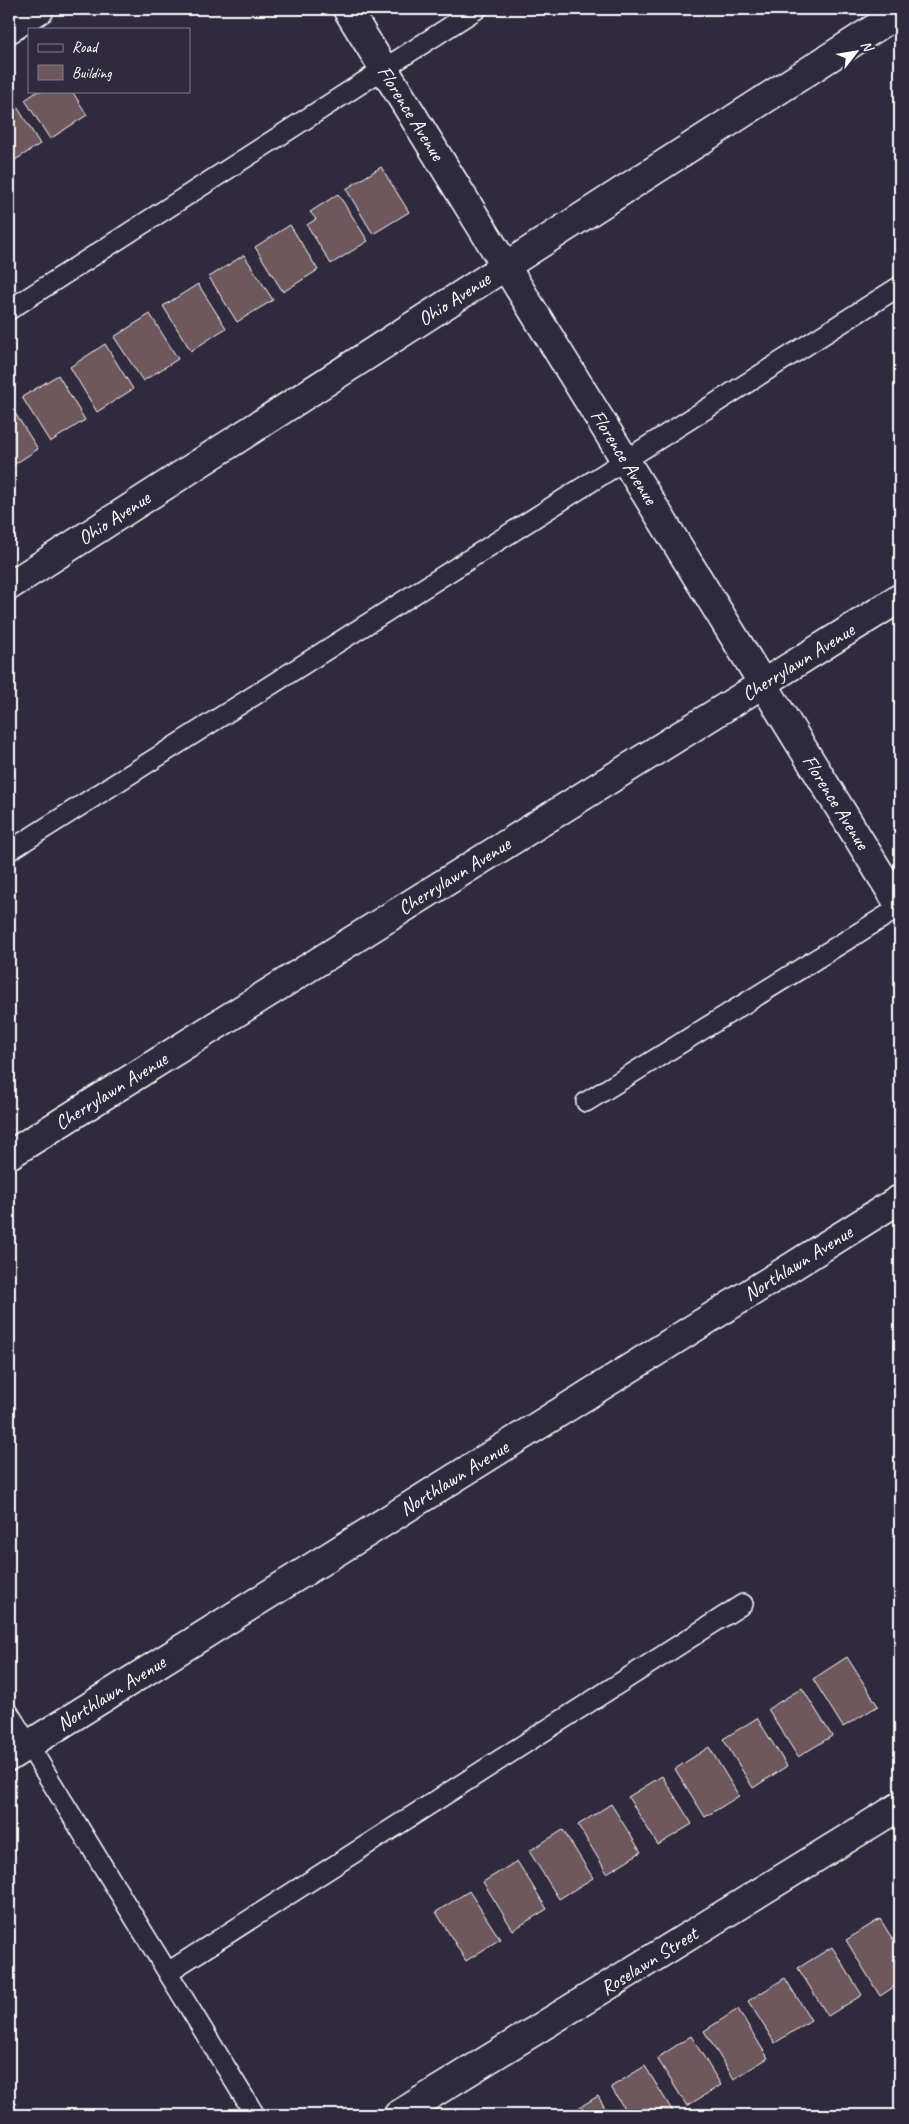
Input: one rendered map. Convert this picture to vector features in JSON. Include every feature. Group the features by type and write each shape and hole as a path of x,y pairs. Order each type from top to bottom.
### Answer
{"street":[{"path":"9,29 40,9"},
{"name":"Florence Avenue","path":"347,9 900,906"},
{"name":"Ohio Avenue","path":"9,586 900,12"},
{"name":"Cherrylawn Avenue","path":"9,1155 900,598"},
{"name":"Northlawn Avenue","path":"18,1751 900,1199"},
{"name":"Roselawn Street","path":"398,2115 900,1806"}],"lane":[{"path":"9,310 477,9"},
{"path":"9,851 900,286"},
{"path":"586,1102 900,906"},
{"path":"168,1972 743,1604"},
{"path":"9,1713 18,1751 168,1972 255,2115"}],"building":[{"path":"37,92 73,92 87,115 50,139 25,100"},
{"path":"16,105 40,144 9,164 9,109"},
{"path":"381,167 409,212 373,234 346,189"},
{"path":"338,194 368,241 331,264 307,225 316,219 310,212"},
{"path":"290,225 318,270 283,292 255,247"},
{"path":"244,255 273,300 237,322 209,277"},
{"path":"198,284 226,328 191,351 163,306"},
{"path":"150,314 178,359 143,381 114,337"},
{"path":"105,344 133,389 97,412 70,367"},
{"path":"58,375 85,420 50,442 22,397"},
{"path":"13,410 38,449 9,468 9,413"},
{"path":"847,1657 878,1706 843,1727 813,1679"},
{"path":"802,1688 832,1736 798,1757 768,1709"},
{"path":"757,1718 787,1766 753,1788 723,1739"},
{"path":"709,1747 739,1796 705,1817 675,1769"},
{"path":"662,1776 692,1824 658,1845 628,1797"},
{"path":"611,1804 641,1852 607,1873 578,1825"},
{"path":"563,1830 593,1878 559,1899 529,1851"},
{"path":"517,1861 547,1909 513,1930 483,1882"},
{"path":"469,1891 500,1939 466,1961 436,1912"},
{"path":"880,1919 900,1951 900,1983 880,1996 846,1940"},
{"path":"832,1947 862,1995 828,2016 798,1968"},
{"path":"785,1978 811,2020 775,2043 748,2001"},
{"path":"738,2009 768,2058 734,2079 704,2031"},
{"path":"691,2036 721,2085 687,2106 657,2058"},
{"path":"645,2066 675,2115 628,2115 611,2087"},
{"path":"598,2096 609,2115 567,2115"}]}
